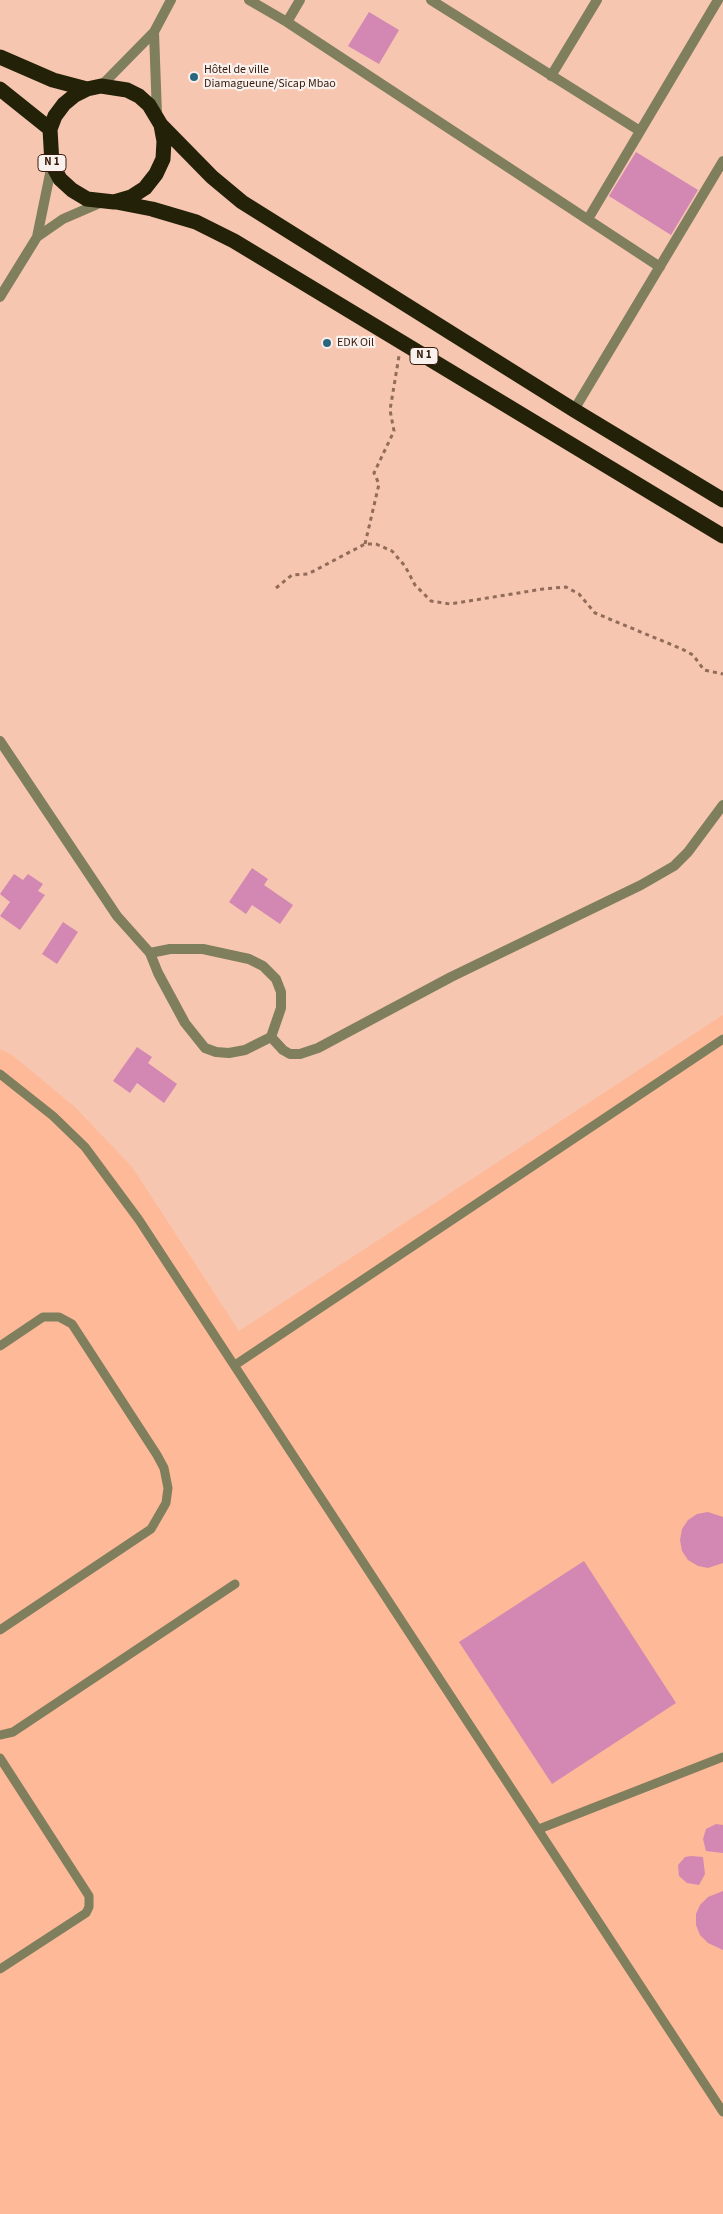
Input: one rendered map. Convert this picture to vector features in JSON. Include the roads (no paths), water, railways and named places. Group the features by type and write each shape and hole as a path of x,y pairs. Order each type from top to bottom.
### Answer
{"highway":[{"name":"N 1","path":"0,58 53,80 94,88 121,88 139,96 212,177 242,202 574,410 723,500"},
{"path":"0,89 50,129 55,116 64,104 74,95 94,88"},
{"path":"109,202 131,197 145,188 156,174 163,159 164,141 159,120"},
{"name":"N 1","path":"50,129 52,164 60,178 72,190 87,199 152,209 196,222 290,274 723,536"}],"street":[{"path":"94,88 136,53 154,32 171,0"},
{"path":"249,0 287,22 660,267"},
{"path":"287,22 300,0"},
{"path":"431,0 640,131"},
{"path":"551,76 597,0"},
{"path":"588,219 718,0"},
{"path":"154,32 159,120"},
{"path":"574,410 723,161"},
{"path":"0,297 37,237 52,164"},
{"path":"37,237 63,219 86,208 109,202"},
{"path":"0,740 117,916 150,953 185,1024 205,1048 216,1052 229,1053 245,1050 271,1037 281,1008 281,992 276,979 264,966 250,959 202,949 170,949 150,953"},
{"path":"271,1037 283,1050 290,1054 300,1054 318,1048 451,977 641,885 674,866 688,852 723,805"}],"lane":[{"path":"235,1365 723,1039"},
{"path":"0,1074 53,1116 85,1147 139,1220 723,2112"},
{"path":"0,1346 43,1317 59,1317 72,1324 157,1455 164,1468 168,1488 166,1503 151,1529 0,1630"},
{"path":"0,1735 12,1732 235,1584"},
{"path":"539,1829 723,1757"},
{"path":"0,1758 89,1896 89,1907 86,1913 0,1969"}],"place":[{"name":"Hôtel de ville Diamagueune/Sicap Mbao","path":"194,77"},
{"name":"EDK Oil","path":"327,343"}]}
